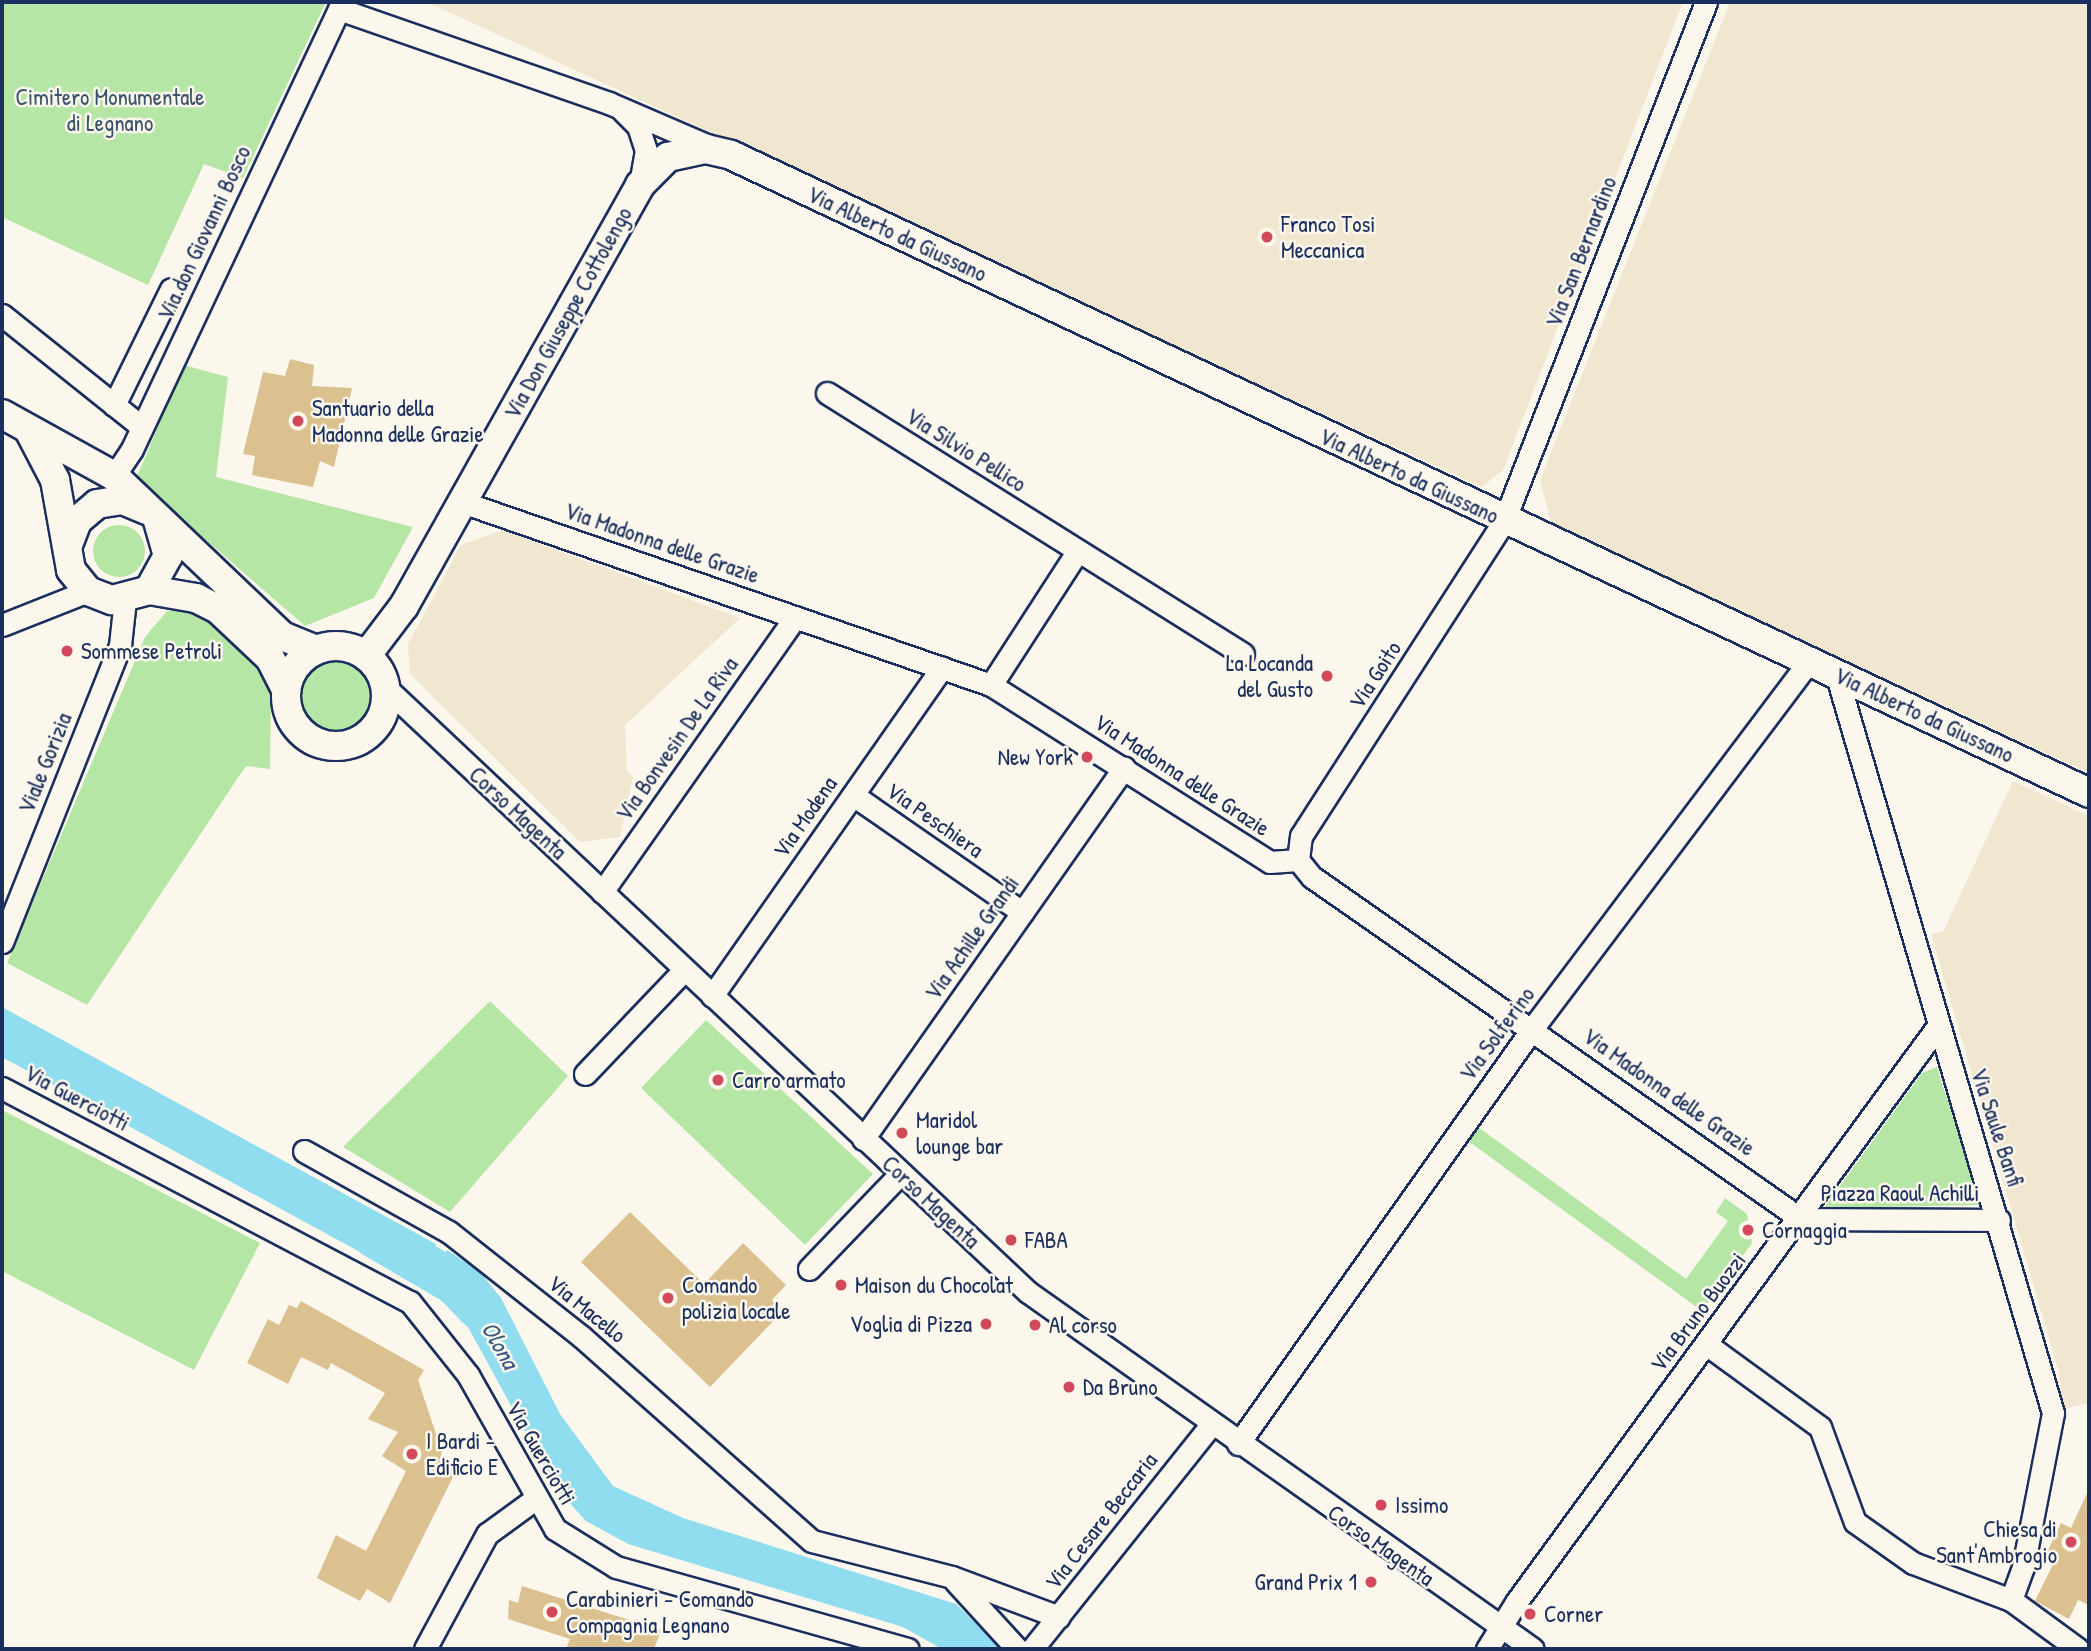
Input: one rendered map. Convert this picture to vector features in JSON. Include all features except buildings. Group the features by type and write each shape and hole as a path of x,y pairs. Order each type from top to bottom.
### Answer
{"street":[{"name":"Via San Bernardino","path":"1504,521 1706,2"},
{"name":"Via Alberto da Giussano","path":"339,9 609,103 731,155 1504,521 1836,673 2089,793"},
{"name":"Via don Giovanni Bosco","path":"114,476 142,427 339,9"},
{"name":"Via Alberto da Giussano","path":"609,103 630,117 643,137 647,162 640,185"},
{"name":"Via Alberto da Giussano","path":"640,185 657,164 680,152 706,149 731,155"},
{"name":"Via Don Giuseppe Cottolengo","path":"366,656 404,606 640,185"},
{"path":"114,405 171,289"},
{"path":"2,315 142,427"},
{"name":"Via Silvio Pellico","path":"827,393 1243,654"},
{"path":"2,414 30,432 114,476 287,640 316,650 342,646 366,656"},
{"path":"30,432 55,480 71,570 88,591"},
{"path":"68,545 77,521 97,504 123,500 152,514 167,556 137,595"},
{"name":"Via Madonna delle Grazie","path":"462,502 991,685 1124,767 1269,862 1298,859 1312,877 1801,1219"},
{"name":"Via Goito","path":"1298,859 1301,836 1504,521"},
{"path":"991,685 1077,552"},
{"path":"2,625 88,591 196,598 218,609 270,658 286,690 289,716 306,737 343,746 376,726 385,687"},
{"name":"Viale Gorizia","path":"2,942 137,595"},
{"name":"Via Bonvesin De La Riva","path":"602,892 795,617"},
{"path":"286,690 295,666 316,650"},
{"name":"Corso Magenta","path":"366,656 385,687 1028,1292 1211,1425 1499,1628 1533,1649"},
{"name":"Via Solferino","path":"1238,1444 1532,1029 1809,661"},
{"name":"Via Modena","path":"712,996 942,668"},
{"name":"Via Saule Banfi","path":"1836,673 1938,1026 1999,1220 2053,1413 2023,1567 2011,1600"},
{"name":"Via Achille Grandi","path":"863,1139 1124,767"},
{"name":"Via Peschiera","path":"853,795 1022,912"},
{"path":"585,1074 684,970"},
{"name":"Via Bruno Buozzi","path":"1487,1649 1499,1628 1706,1344 1801,1219 1938,1026"},
{"name":"Via Guerciotti","path":"2,1088 410,1301 468,1375 535,1499 555,1529 616,1567 908,1649"},
{"name":"Via Macello","path":"304,1151 449,1232 582,1337 811,1541 952,1577"},
{"path":"809,1269 901,1173"},
{"name":"Piazza Raoul Achilli","path":"1801,1219 1999,1220"},
{"path":"1706,1344 1820,1427 1855,1522 1913,1563 2011,1600 2078,1649"},
{"name":"Via Cesare Beccaria","path":"1032,1649 1211,1425"},
{"path":"425,1649 487,1534 535,1499"},
{"path":"952,1577 1059,1617"},
{"path":"952,1577 1017,1649"}],"shaded area":[{"name":"Franco Tosi Meccanica","path":"427,2 1683,2 1503,470 1482,487"},
{"path":"1730,2 2089,2 2089,773 1551,523 1540,480"},
{"path":"502,530 740,618 625,725 627,770 633,777 620,837 580,842 410,674 408,644 461,545"},
{"path":"2013,781 2089,816 2089,1403 2063,1409 2059,1373 1931,934 1943,932"}],"green space":[{"name":"Cimitero Monumentale di Legnano","path":"2,2 326,2 243,178 204,164 148,285 2,217"},
{"path":"184,365 228,377 216,477 413,527 374,598 305,626 136,479"},
{"path":"119,525 129,527 137,533 143,541 143,561 137,569 129,575 119,577 109,575 101,569 95,561 93,551 95,541 101,533 109,527"},
{"path":"189,610 245,648 261,668 271,696 270,769 247,766 241,773 87,1005 7,963 145,637 167,611"},
{"path":"332,658 346,658 360,664 371,675 377,696 374,711 366,723 346,734 332,734 318,728 307,717 301,703 301,689 307,675 318,664"},
{"path":"490,1001 568,1076 450,1212 343,1147"},
{"path":"706,1020 873,1174 805,1245 641,1088"},
{"path":"1937,1067 1981,1205 1824,1208 1922,1073"},
{"path":"2,1110 260,1243 194,1370 2,1271"},
{"path":"1478,1127 1686,1279 1728,1221 1716,1212 1725,1198 1747,1214 1752,1243 1702,1311 1468,1141"}],"water":[{"path":"2,1007 436,1244 415,1282 2,1057"},
{"path":"447,1250 480,1272 501,1298 560,1414 613,1486 683,1518 956,1604 1002,1649 942,1649 903,1627 628,1544 586,1521 556,1488 462,1316 425,1287"}],"waterway":[{"name":"Olona","path":"373,1235 455,1283 479,1308"}],"place":[{"name":"Franco Tosi Meccanica","path":"1267,237"},
{"name":"Santuario della Madonna delle Grazie","path":"298,421"},
{"name":"Sommese Petroli","path":"67,651"},
{"name":"La Locanda del Gusto","path":"1327,676"},
{"name":"New York","path":"1087,757"},
{"name":"Carro armato","path":"718,1080"},
{"name":"Maridol lounge bar","path":"902,1133"},
{"name":"Cornaggia","path":"1748,1230"},
{"name":"FABA","path":"1011,1240"},
{"name":"Maison du Chocolat","path":"841,1285"},
{"name":"Comando polizia locale","path":"668,1298"},
{"name":"Voglia di Pizza","path":"986,1324"},
{"name":"Al corso","path":"1035,1325"},
{"name":"Da Bruno","path":"1069,1387"},
{"name":"I Bardi - Edificio E","path":"412,1454"},
{"name":"Issimo","path":"1381,1505"},
{"name":"Chiesa di Sant'Ambrogio","path":"2071,1542"},
{"name":"Grand Prix 1","path":"1371,1582"},
{"name":"Carabinieri - Comando Compagnia Legnano","path":"552,1612"},
{"name":"Corner","path":"1530,1614"}]}
